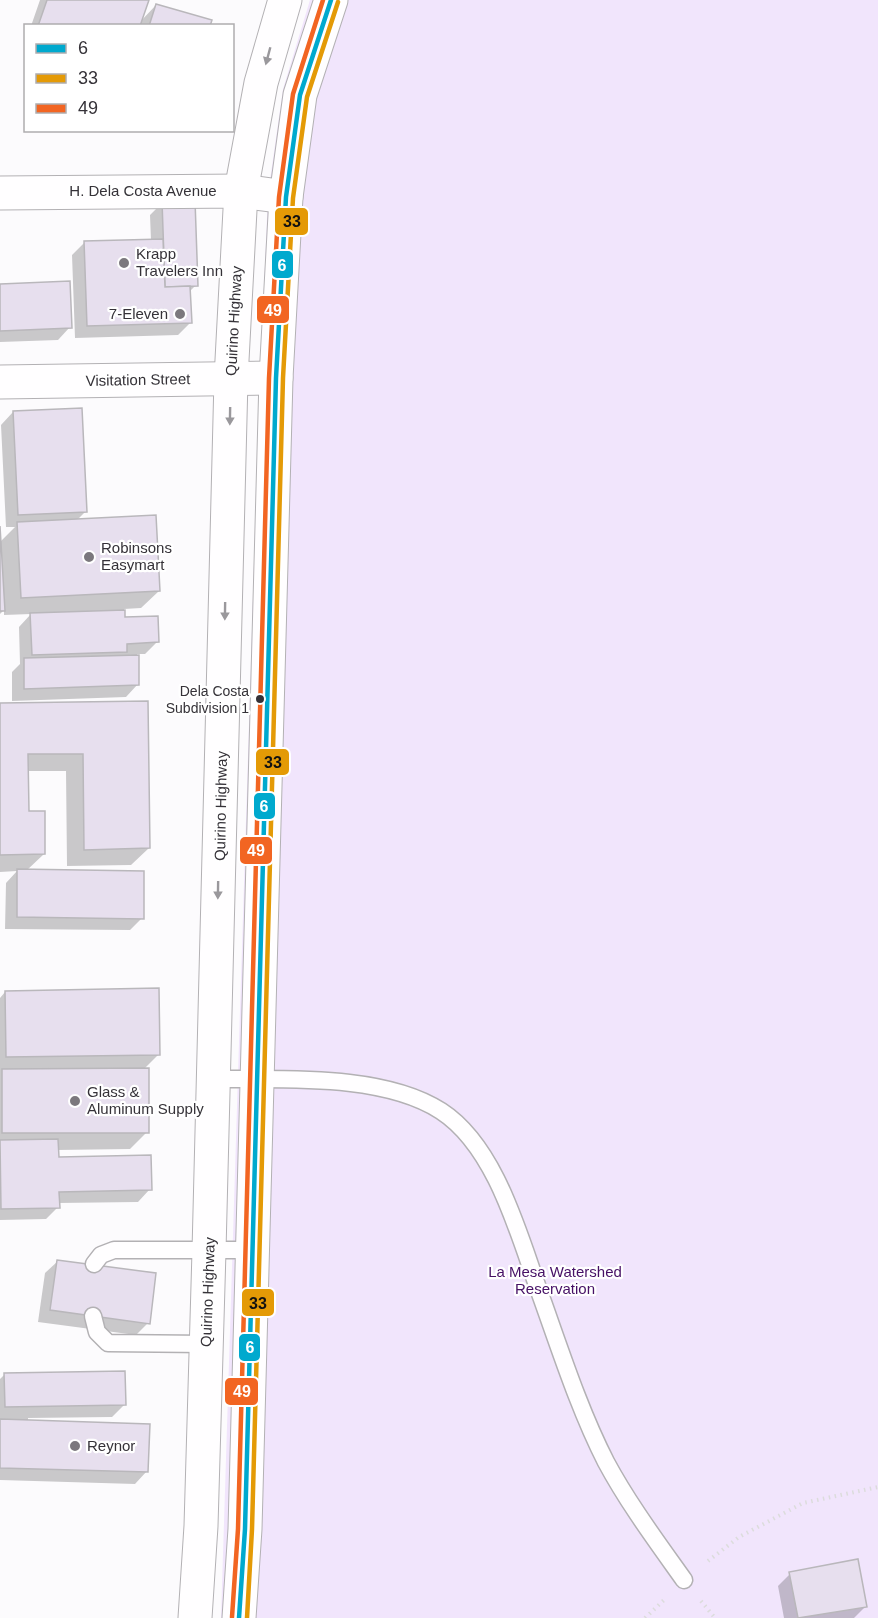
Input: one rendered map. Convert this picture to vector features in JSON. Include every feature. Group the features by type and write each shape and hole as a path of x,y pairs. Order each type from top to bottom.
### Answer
{"main road":[{"name":"Quirino Highway","path":"195,1618 201,1526 214,1079 231,379 241,191 261,83 285,0"},
{"path":"239,1618 245,1529 276,378 286,197 300,95 331,0"},
{"name":"H. Dela Costa Avenue","path":"0,193 241,191 286,197"},
{"name":"Visitation Street","path":"0,382 276,378"}],"lane":[{"path":"214,1079 358,1085 401,1094 442,1112 470,1139 493,1174 511,1211 576,1392 606,1461 641,1519 684,1580"},
{"path":"94,1264 101,1255 114,1250 252,1250"},
{"path":"93,1316 98,1332 108,1343 206,1344"}],"path":[{"path":"684,1580 739,1537 803,1503 878,1487"}],"green space":[{"name":"La Mesa Watershed Reservation","path":"310,0 878,0 878,1618 221,1618 259,404 268,194 283,89"}],"building":[{"path":"47,0 149,0 141,24 39,24"},
{"path":"156,4 212,20 211,24 150,24"},
{"path":"195,200 198,286 165,287 162,201"},
{"name":"Krapp Travelers Inn","path":"163,239 165,287 190,286 192,323 87,326 84,241"},
{"path":"70,281 72,328 0,331 0,284"},
{"path":"82,408 87,512 18,515 13,411"},
{"name":"Robinsons Easymart","path":"156,515 160,591 21,598 17,522"},
{"path":"0,526 5,611 0,611"},
{"path":"125,610 125,617 158,616 159,642 127,644 127,652 32,655 30,613"},
{"path":"139,655 139,685 24,689 24,658"},
{"path":"148,701 150,848 84,850 83,754 28,754 29,811 45,811 45,854 0,855 0,703"},
{"path":"17,869 144,871 144,919 17,917"},
{"path":"159,988 160,1055 6,1057 5,991"},
{"name":"Glass & Aluminum Supply","path":"149,1068 149,1133 2,1133 2,1069"},
{"path":"58,1139 59,1157 151,1155 152,1190 59,1192 60,1208 1,1209 0,1140"},
{"path":"57,1260 156,1273 150,1324 50,1310"},
{"path":"125,1371 126,1405 5,1407 4,1373"},
{"name":"Reynor","path":"0,1419 150,1424 148,1472 0,1468"},
{"path":"858,1559 867,1607 798,1618 789,1572"}],"transit line":[{"name":"49","path":"232,1617 238,1529 269,378 279,197 293,94 323,0"},
{"name":"6","path":"239,1618 245,1529 276,378 286,197 300,95 331,0"},
{"name":"33","path":"247,1618 252,1529 283,378 293,198 307,97 338,2"}],"place":[{"name":"Krapp Travelers Inn","path":"124,263"},
{"name":"7-Eleven","path":"180,314"},
{"name":"Robinsons Easymart","path":"89,557"},
{"name":"Dela Costa Subdivision 1","path":"260,699"},
{"name":"Glass & Aluminum Supply","path":"75,1101"},
{"name":"Reynor","path":"75,1446"}]}
